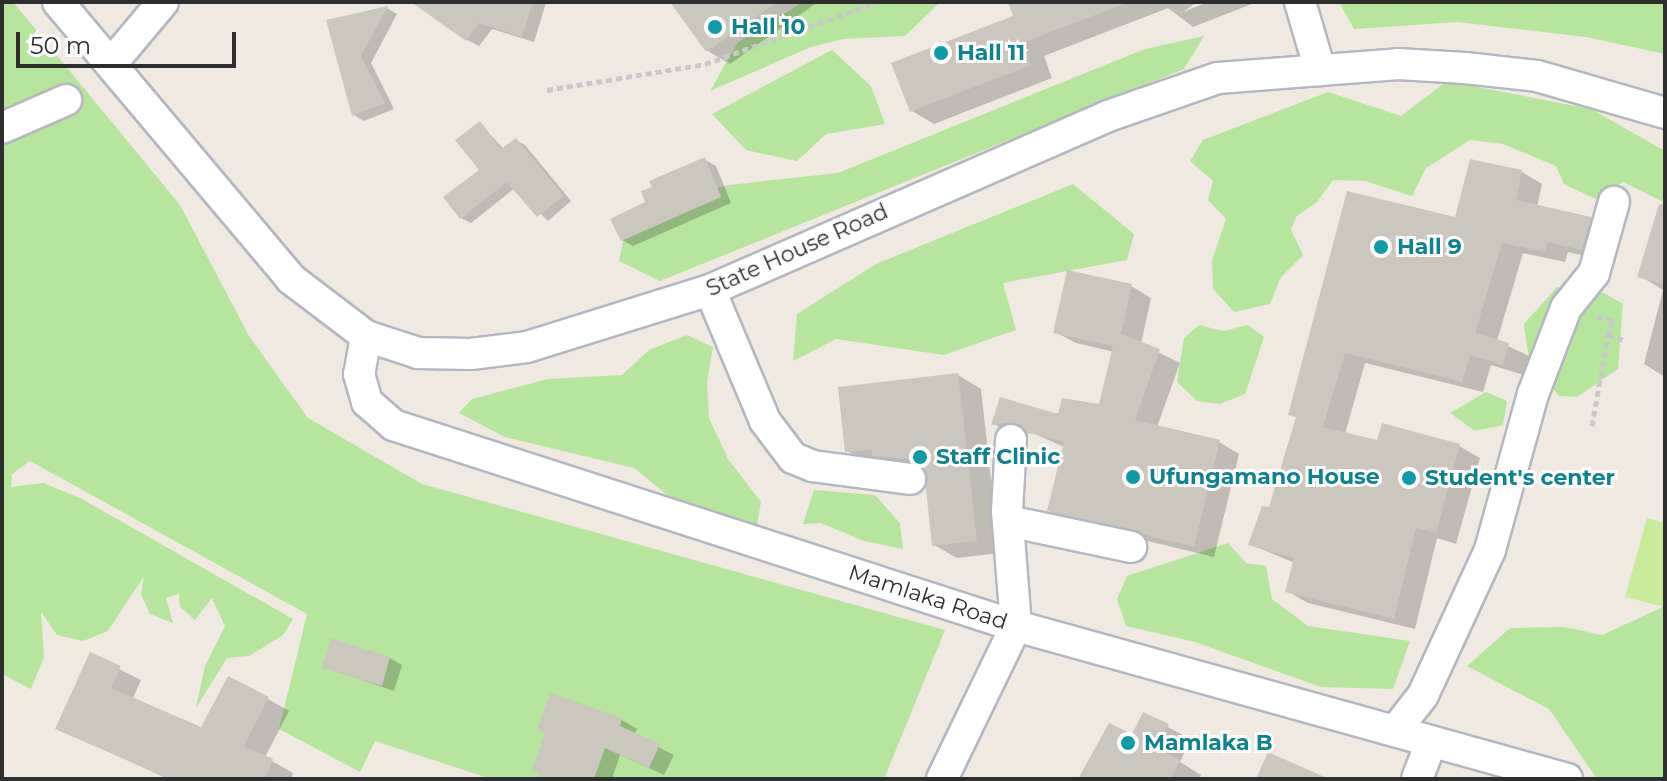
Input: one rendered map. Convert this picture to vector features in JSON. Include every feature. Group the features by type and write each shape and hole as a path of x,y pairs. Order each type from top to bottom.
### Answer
{"street":[{"name":"State House Road","path":"58,2 291,279 366,336 418,353 471,354 527,347 710,290 1108,116 1218,78 1398,64 1537,76 1665,113"},
{"path":"111,64 163,2"},
{"path":"1300,2 1320,70"},
{"path":"2,128 66,100"},
{"path":"1395,731 1423,695 1490,550 1533,394 1566,308 1594,273 1614,202"},
{"path":"710,290 765,421 793,458 813,466 910,479"},
{"name":"Mamlaka Road","path":"366,336 359,374 367,402 393,425 1016,626 1567,779"},
{"path":"942,779 1016,626 1008,521 1011,440"},
{"path":"1008,521 1131,547"},
{"path":"1417,779 1431,742"}],"path":[{"path":"547,90 705,64 875,3"},
{"path":"1566,308 1613,321 1592,426"},
{"path":"1608,334 1626,341"}],"green space":[{"path":"2,2 13,2 180,205 249,336 308,418 422,484 945,630 884,779 491,779 375,741 360,772 279,729 307,614 30,461 12,474 11,487 43,483 80,498 293,619 283,635 249,656 227,658 196,708 205,666 225,626 212,598 195,620 180,607 179,594 166,598 173,623 150,614 141,594 144,576 108,631 83,641 57,635 41,612 44,657 31,689 2,674"},
{"path":"803,2 940,2 905,36 843,39 811,47 710,91 738,42"},
{"path":"1339,2 1665,2 1665,54 1586,37 1458,22 1354,29"},
{"path":"1204,36 1184,69 660,281 619,261 629,212 729,185 838,173 1145,49"},
{"path":"832,50 871,86 885,124 826,134 797,161 746,150 712,114"},
{"path":"1447,81 1591,109 1665,151 1665,203 1623,182 1596,199 1564,184 1556,166 1503,144 1470,140 1426,168 1412,196 1365,181 1333,180 1317,202 1296,217 1291,230 1303,255 1281,277 1270,304 1234,312 1213,289 1212,260 1226,219 1208,200 1213,181 1190,161 1203,140 1328,92 1401,116"},
{"path":"1073,184 1134,234 1127,260 1003,283 1016,330 944,355 836,339 793,361 797,314 876,264"},
{"path":"1557,287 1604,293 1623,304 1618,369 1577,397 1559,396 1529,360 1524,324"},
{"path":"1199,325 1223,331 1248,325 1264,337 1245,394 1220,404 1197,401 1177,382 1184,338"},
{"path":"687,335 713,347 707,382 709,418 728,459 761,502 756,530 687,511 634,468 505,437 459,413 472,399 548,379 622,375 649,350"},
{"path":"1486,392 1507,401 1503,425 1475,431 1450,413"},
{"path":"814,490 875,495 900,523 903,549 864,541 821,523 803,524"},
{"path":"1647,518 1665,523 1665,607 1625,597"},
{"path":"1228,543 1246,563 1266,566 1272,599 1308,626 1410,641 1393,689 1321,687 1195,642 1126,626 1117,599 1127,576"},
{"path":"1665,606 1665,779 1597,779 1549,709 1467,666 1510,628 1564,627 1602,635"}],"building":[{"path":"411,2 533,2 522,37 479,23 466,41"},
{"name":"Hall 10","path":"670,2 777,2 706,52"},
{"name":"Hall 11","path":"1008,2 1124,4 1022,43 1031,65 910,112 891,63 1013,16"},
{"path":"388,6 361,56 385,103 352,116 326,20"},
{"path":"480,121 501,149 516,138 564,196 537,217 507,182 460,219 443,197 479,170 455,140"},
{"path":"705,157 721,197 621,241 610,219 645,202 641,191 652,187 649,181"},
{"path":"1470,159 1522,170 1516,200 1591,217 1582,250 1547,242 1545,252 1502,243 1475,333 1509,343 1503,365 1470,355 1462,382 1345,353 1323,427 1377,440 1382,423 1460,444 1436,533 1416,528 1394,619 1285,592 1294,558 1248,545 1262,506 1269,507 1296,417 1288,415 1347,191 1455,217"},
{"path":"1659,204 1665,205 1665,285 1637,277"},
{"name":"Ufungamano House","path":"1067,270 1132,284 1121,334 1160,349 1135,420 1220,440 1194,547 1047,511 1064,442 1027,432 1013,422 991,425 1000,397 1058,414 1062,398 1099,404 1113,346 1053,333"},
{"name":"Staff Clinic","path":"958,373 977,541 932,546 923,460 872,456 872,450 845,452 838,387"},
{"path":"331,638 390,657 382,686 322,668"},
{"path":"90,652 121,666 111,688 201,727 228,676 269,697 244,746 273,759 265,779 170,779 55,729"},
{"path":"550,693 622,718 620,726 660,744 649,768 605,748 594,779 538,779 540,773 532,770 545,733 537,730"},
{"name":"Mamlaka B","path":"1143,712 1169,724 1157,749 1180,760 1171,779 1078,779 1109,723 1132,734"},
{"path":"1268,752 1329,779 1256,779"}],"place":[{"name":"Hall 10","path":"715,27"},
{"name":"Hall 11","path":"941,53"},
{"name":"Hall 9","path":"1381,247"},
{"name":"Staff Clinic","path":"920,457"},
{"name":"Ufungamano House","path":"1133,477"},
{"name":"Student's center","path":"1409,478"},
{"name":"Mamlaka B","path":"1128,743"}]}
